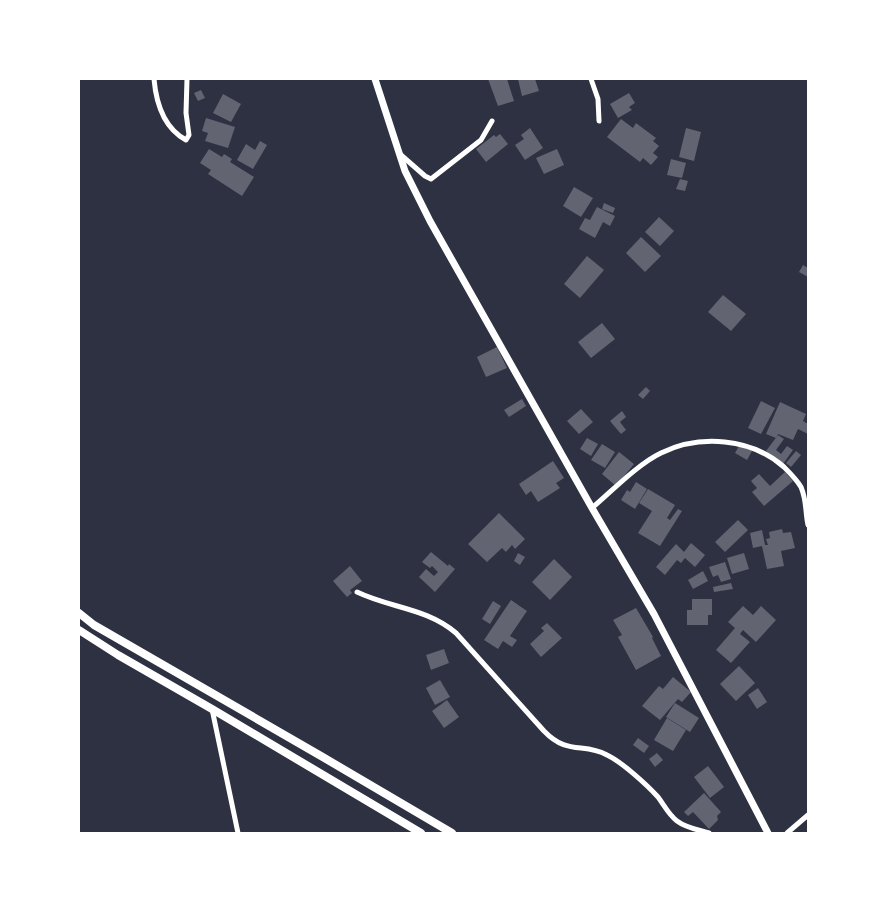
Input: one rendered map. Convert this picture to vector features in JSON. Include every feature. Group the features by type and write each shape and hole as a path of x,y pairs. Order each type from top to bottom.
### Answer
{"highway":[{"path":"79,613 94,625 452,833"},
{"path":"79,630 118,655 421,833"}],"main road":[{"path":"375,79 405,171 430,221 592,508 639,585 768,833"}],"street":[{"path":"154,79 155,91 162,114 169,127 178,136 186,140 189,135 186,113 186,79"},
{"path":"591,79 598,98 599,121"},
{"path":"400,154 431,179 481,140 492,121"},
{"path":"592,508 644,464 659,454 679,446 710,442 741,444 760,451 778,462 790,473 800,486 807,503 808,525"},
{"path":"357,592 375,600 411,609 444,623 456,633 548,736 566,747 593,750 607,755 651,790 669,814 678,822 690,828 710,833"},
{"path":"212,709 238,833"},
{"path":"788,833 808,815"}],"building":[{"path":"488,79 507,79 514,101 498,106"},
{"path":"518,79 535,79 539,91 522,96"},
{"path":"201,90 205,98 198,101 194,93"},
{"path":"629,93 635,103 629,107 632,110 618,118 610,104"},
{"path":"223,94 241,104 231,122 213,113"},
{"path":"206,118 235,127 228,148 205,141 208,133 202,131"},
{"path":"621,119 633,128 636,123 656,138 653,141 659,146 653,153 658,157 651,165 643,158 640,162 607,137"},
{"path":"530,128 543,148 525,160 515,145 524,139 521,135"},
{"path":"686,128 701,132 694,161 679,157"},
{"path":"500,134 508,144 486,162 476,149 494,135 496,137"},
{"path":"260,141 267,145 253,169 237,160 246,144 255,150"},
{"path":"209,149 222,157 224,154 232,159 230,162 254,177 242,196 208,174 211,170 200,163"},
{"path":"557,149 564,165 544,174 536,158"},
{"path":"671,159 686,163 682,178 667,175"},
{"path":"680,179 688,181 685,191 676,189"},
{"path":"574,187 593,198 581,217 563,206"},
{"path":"604,203 615,208 613,213 602,209"},
{"path":"597,207 615,216 610,226 603,222 595,238 579,229 585,218 590,220"},
{"path":"659,217 674,231 660,246 645,232"},
{"path":"641,237 661,256 645,272 626,253"},
{"path":"587,256 604,270 580,298 564,284"},
{"path":"803,265 808,268 808,277 799,272"},
{"path":"723,295 746,314 731,331 708,312"},
{"path":"602,323 615,339 591,358 578,342"},
{"path":"497,347 507,368 486,377 477,357"},
{"path":"646,387 650,391 643,399 638,395"},
{"path":"522,399 526,406 509,417 504,410"},
{"path":"761,401 775,408 761,434 748,428"},
{"path":"780,402 806,414 803,421 808,424 808,434 798,429 793,440 778,434 776,438 766,434"},
{"path":"581,409 593,422 579,434 567,421"},
{"path":"622,411 626,417 620,422 626,430 621,434 610,421"},
{"path":"778,435 784,439 776,450 781,454 787,446 793,450 783,464 766,451"},
{"path":"587,438 598,444 591,456 580,449"},
{"path":"602,444 615,452 605,468 591,460"},
{"path":"740,444 752,451 747,460 735,453"},
{"path":"796,451 801,455 791,467 786,463"},
{"path":"619,452 634,464 616,486 602,474"},
{"path":"553,461 564,478 556,483 560,488 538,502 531,491 526,495 519,484"},
{"path":"785,472 793,481 764,506 752,492 757,488 751,481 759,474 770,486"},
{"path":"636,482 647,489 635,509 621,500 627,490 630,492"},
{"path":"648,489 675,505 667,518 670,520 678,509 682,511 660,546 638,533 652,511 639,503"},
{"path":"499,513 525,539 515,549 512,545 506,552 502,548 487,562 468,544"},
{"path":"738,520 748,530 725,552 715,542"},
{"path":"782,529 783,533 791,532 795,548 781,551 784,566 767,569 762,546 753,548 750,533 762,530 765,545 768,545 766,539 770,538 769,532"},
{"path":"691,543 705,555 695,567 685,558 681,563 677,560 665,575 656,567 676,544 684,552"},
{"path":"431,552 448,566 449,564 455,569 435,592 419,577 426,569 434,576 438,572 432,566 430,568 422,562"},
{"path":"518,553 525,557 520,565 514,561"},
{"path":"744,553 749,569 732,574 727,558"},
{"path":"554,559 572,577 550,600 532,582"},
{"path":"725,562 731,579 721,582 718,575 713,577 709,567"},
{"path":"350,566 362,581 350,590 352,593 347,597 333,581"},
{"path":"703,571 708,581 693,589 688,580"},
{"path":"731,583 733,589 714,592 713,587"},
{"path":"692,599 712,599 712,615 708,615 708,625 687,625 687,610 692,610"},
{"path":"511,600 527,611 510,636 517,640 512,647 503,641 498,649 484,640"},
{"path":"493,601 501,606 490,624 482,619"},
{"path":"743,606 753,615 761,606 776,620 756,642 743,630 740,634 750,642 731,663 716,650 735,628 728,622"},
{"path":"636,608 653,637 661,656 636,670 618,637 622,635 613,620"},
{"path":"547,623 562,638 541,657 530,644 544,631 541,628"},
{"path":"444,649 449,663 431,670 426,655"},
{"path":"739,666 755,683 736,701 720,684"},
{"path":"673,677 691,692 682,702 678,699 660,720 642,706 659,686 663,689"},
{"path":"440,680 450,697 435,705 426,688"},
{"path":"758,688 767,702 757,709 748,695"},
{"path":"447,700 459,717 444,728 432,711"},
{"path":"675,703 699,718 690,732 666,717"},
{"path":"667,718 686,730 673,751 654,740"},
{"path":"638,738 649,746 644,753 633,745"},
{"path":"657,753 663,760 655,767 649,759"},
{"path":"708,766 724,787 710,798 694,777"},
{"path":"704,793 721,812 717,816 718,820 709,829 693,812 688,816 684,812"}]}
